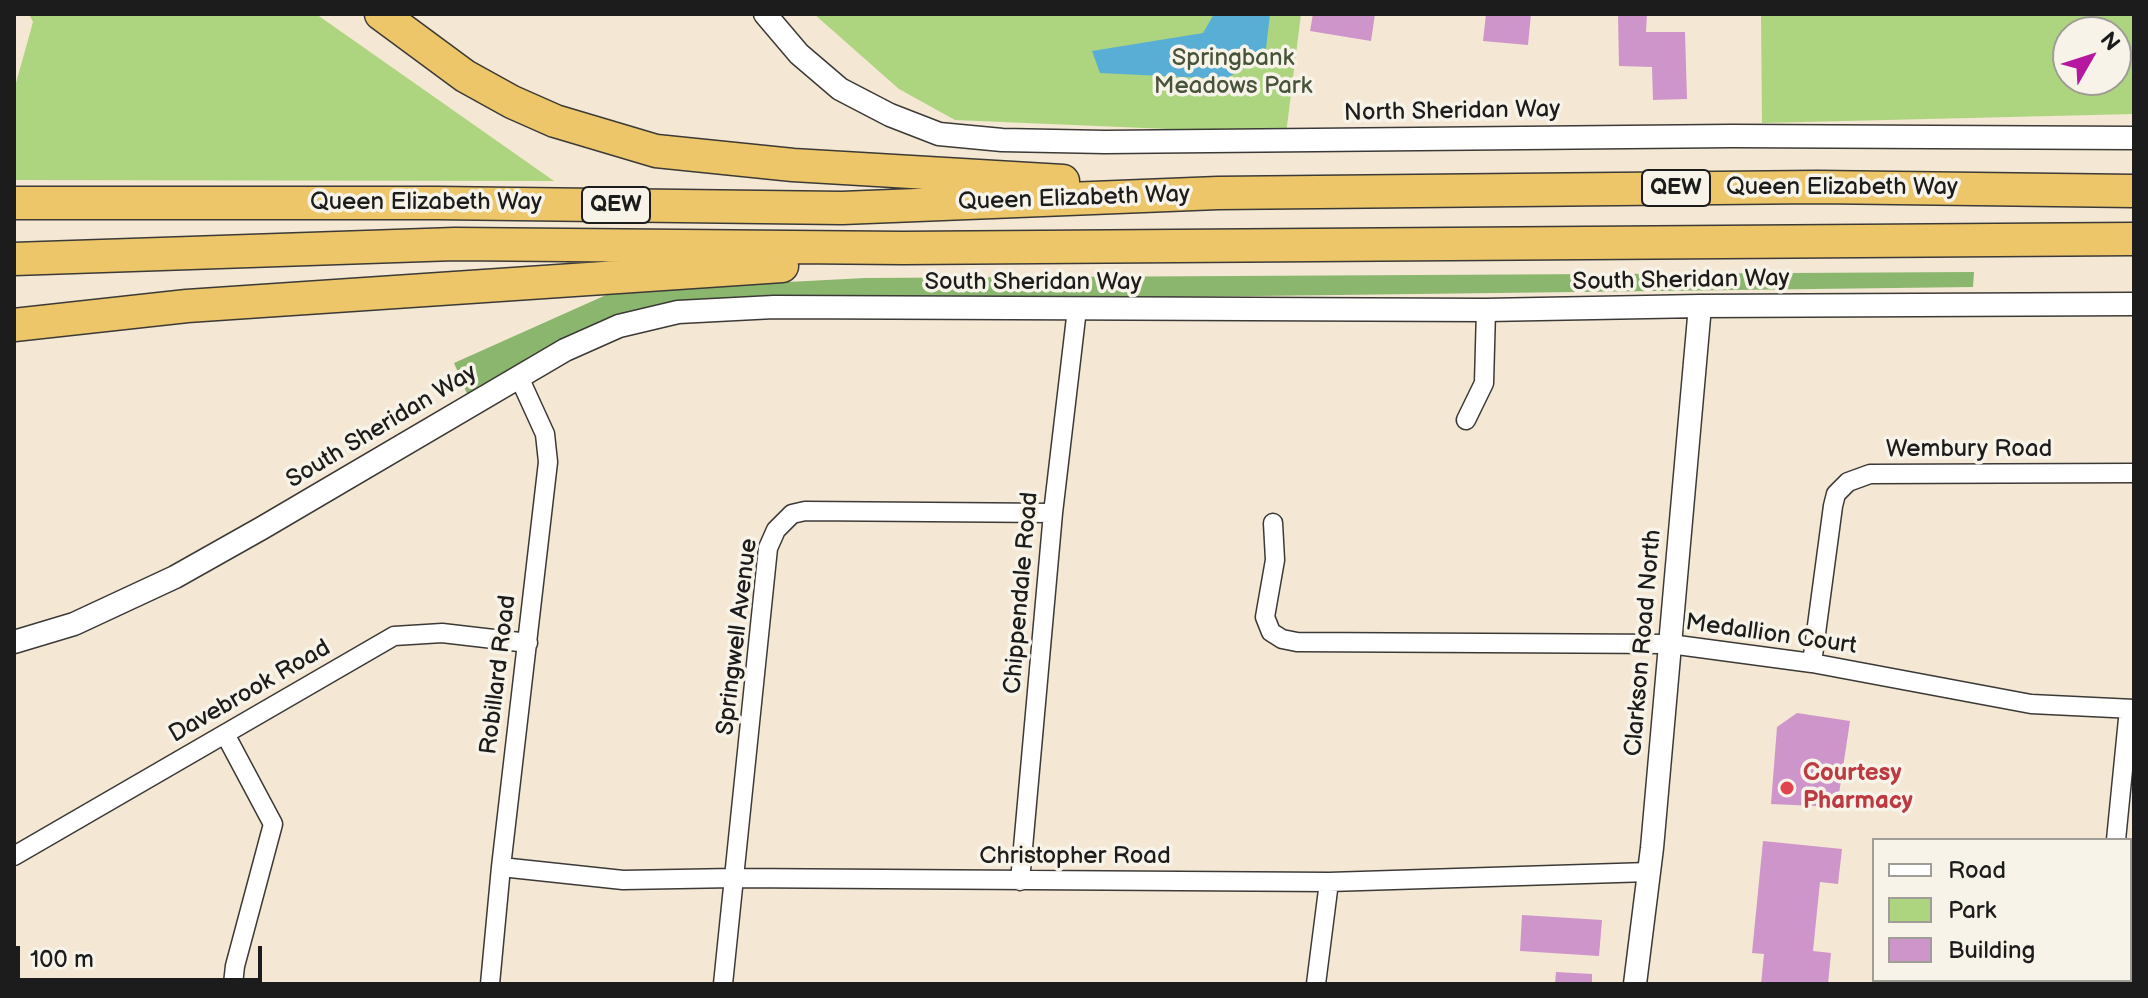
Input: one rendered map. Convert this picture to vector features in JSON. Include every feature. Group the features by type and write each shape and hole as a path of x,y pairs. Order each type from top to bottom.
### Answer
{"highway":[{"path":"381,14 465,76 512,102 555,121 656,151 793,165 1218,193"},
{"name":"Queen Elizabeth Way","path":"14,203 436,203 842,208 1218,193 1817,187 2134,191"},
{"name":"Queen Elizabeth Way","path":"14,259 455,244 903,248 2134,239"},
{"path":"14,325 187,306 864,260 903,248"}],"street":[{"name":"North Sheridan Way","path":"765,14 799,54 840,89 890,115 939,134 1105,142 1472,137 2134,138"},
{"name":"South Sheridan Way","path":"14,642 74,624 175,577 594,335 678,312 774,307 1486,310 2134,304"},
{"name":"Clarkson Road North","path":"1635,984 1649,872 1700,306"},
{"name":"Chippendale Road","path":"1020,881 1053,513 1077,309"},
{"path":"1466,420 1484,383 1486,310"},
{"name":"Robillard Road","path":"490,984 548,462 545,434 519,377"},
{"name":"Wembury Road","path":"1812,663 1833,506 1836,494 1848,482 1870,474 2134,473"},
{"name":"Springwell Avenue","path":"723,984 768,548 776,530 792,514 805,511 1053,513"},
{"name":"Medallion Court","path":"1273,523 1275,560 1265,617 1271,632 1282,639 1297,642 1670,644 1812,663 2031,704 2131,709"},
{"name":"Davebrook Road","path":"14,856 394,636 442,633 528,643"},
{"path":"2116,838 2131,709"},
{"path":"225,734 273,824 233,984"},
{"name":"Christopher Road","path":"501,867 623,880 1329,882 1649,872"},
{"path":"1316,984 1329,882"}],"green space":[{"path":"29,14 316,14 554,181 14,180 14,90 33,22"},
{"name":"Springbank Meadows Park","path":"814,14 1301,14 1286,134 955,120 899,89"},
{"path":"1761,14 2134,14 2134,114 1762,123"},
{"path":"1974,272 1973,287 858,301 707,299 656,306 594,324 468,396 454,363 615,291 865,278"}],"water":[{"path":"1214,14 1270,14 1265,57 1225,79 1100,73 1092,51 1203,33"}],"building":[{"path":"1313,14 1375,14 1371,41 1310,31"},
{"path":"1486,14 1531,14 1528,45 1483,41"},
{"path":"1618,14 1647,14 1646,32 1685,32 1687,99 1653,100 1652,67 1619,66"},
{"path":"1797,713 1850,721 1837,807 1771,804 1777,727"},
{"path":"1763,841 1842,849 1838,884 1820,882 1813,951 1831,953 1828,984 1761,984 1764,954 1752,953"},
{"path":"1522,915 1602,920 1599,956 1520,951"},
{"path":"1556,972 1592,974 1592,984 1555,984"}],"place":[{"name":"Courtesy Pharmacy","path":"1787,788"}]}
